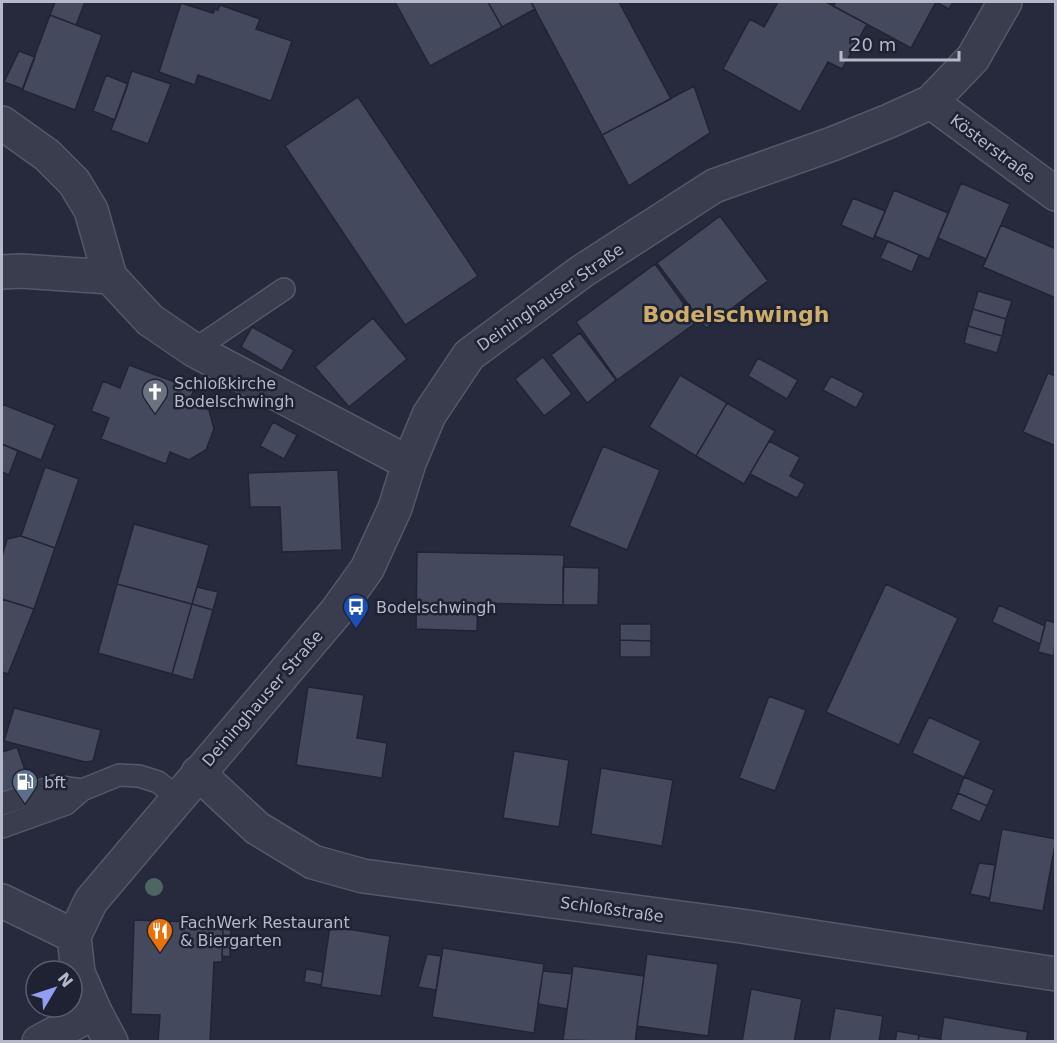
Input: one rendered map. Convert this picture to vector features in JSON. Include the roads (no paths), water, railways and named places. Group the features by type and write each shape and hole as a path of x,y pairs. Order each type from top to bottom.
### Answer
{"street":[{"name":"Deininghauser Straße","path":"74,936 91,901 336,612 367,569 395,508 409,463 429,415 469,355 581,272 714,186 832,144 931,102 973,58 1005,2"},
{"name":"Kösterstraße","path":"931,102 1056,194"},
{"path":"2,123 48,155 74,182 91,210 110,277 150,320 194,350 409,463"},
{"path":"2,272 21,270 110,277"},
{"name":"Schloßstraße","path":"198,773 257,828 314,862 363,876 752,928 1056,974"},
{"path":"2,901 74,936 78,973 111,1041"},
{"path":"39,1041 95,1012"}],"lane":[{"path":"194,350 284,288"},
{"path":"2,827 66,804 82,790 119,775 139,776 158,782 178,798"},
{"path":"2,804 54,786 82,790"}],"place":[{"name":"Schloßkirche Bodelschwingh","path":"155,415"},
{"name":"Bodelschwingh","path":"356,630"},
{"name":"bft","path":"25,805"},
{"name":"FachWerk Restaurant & Biergarten","path":"160,954"}],"district":[{"name":"Bodelschwingh","path":"736,314"}]}
